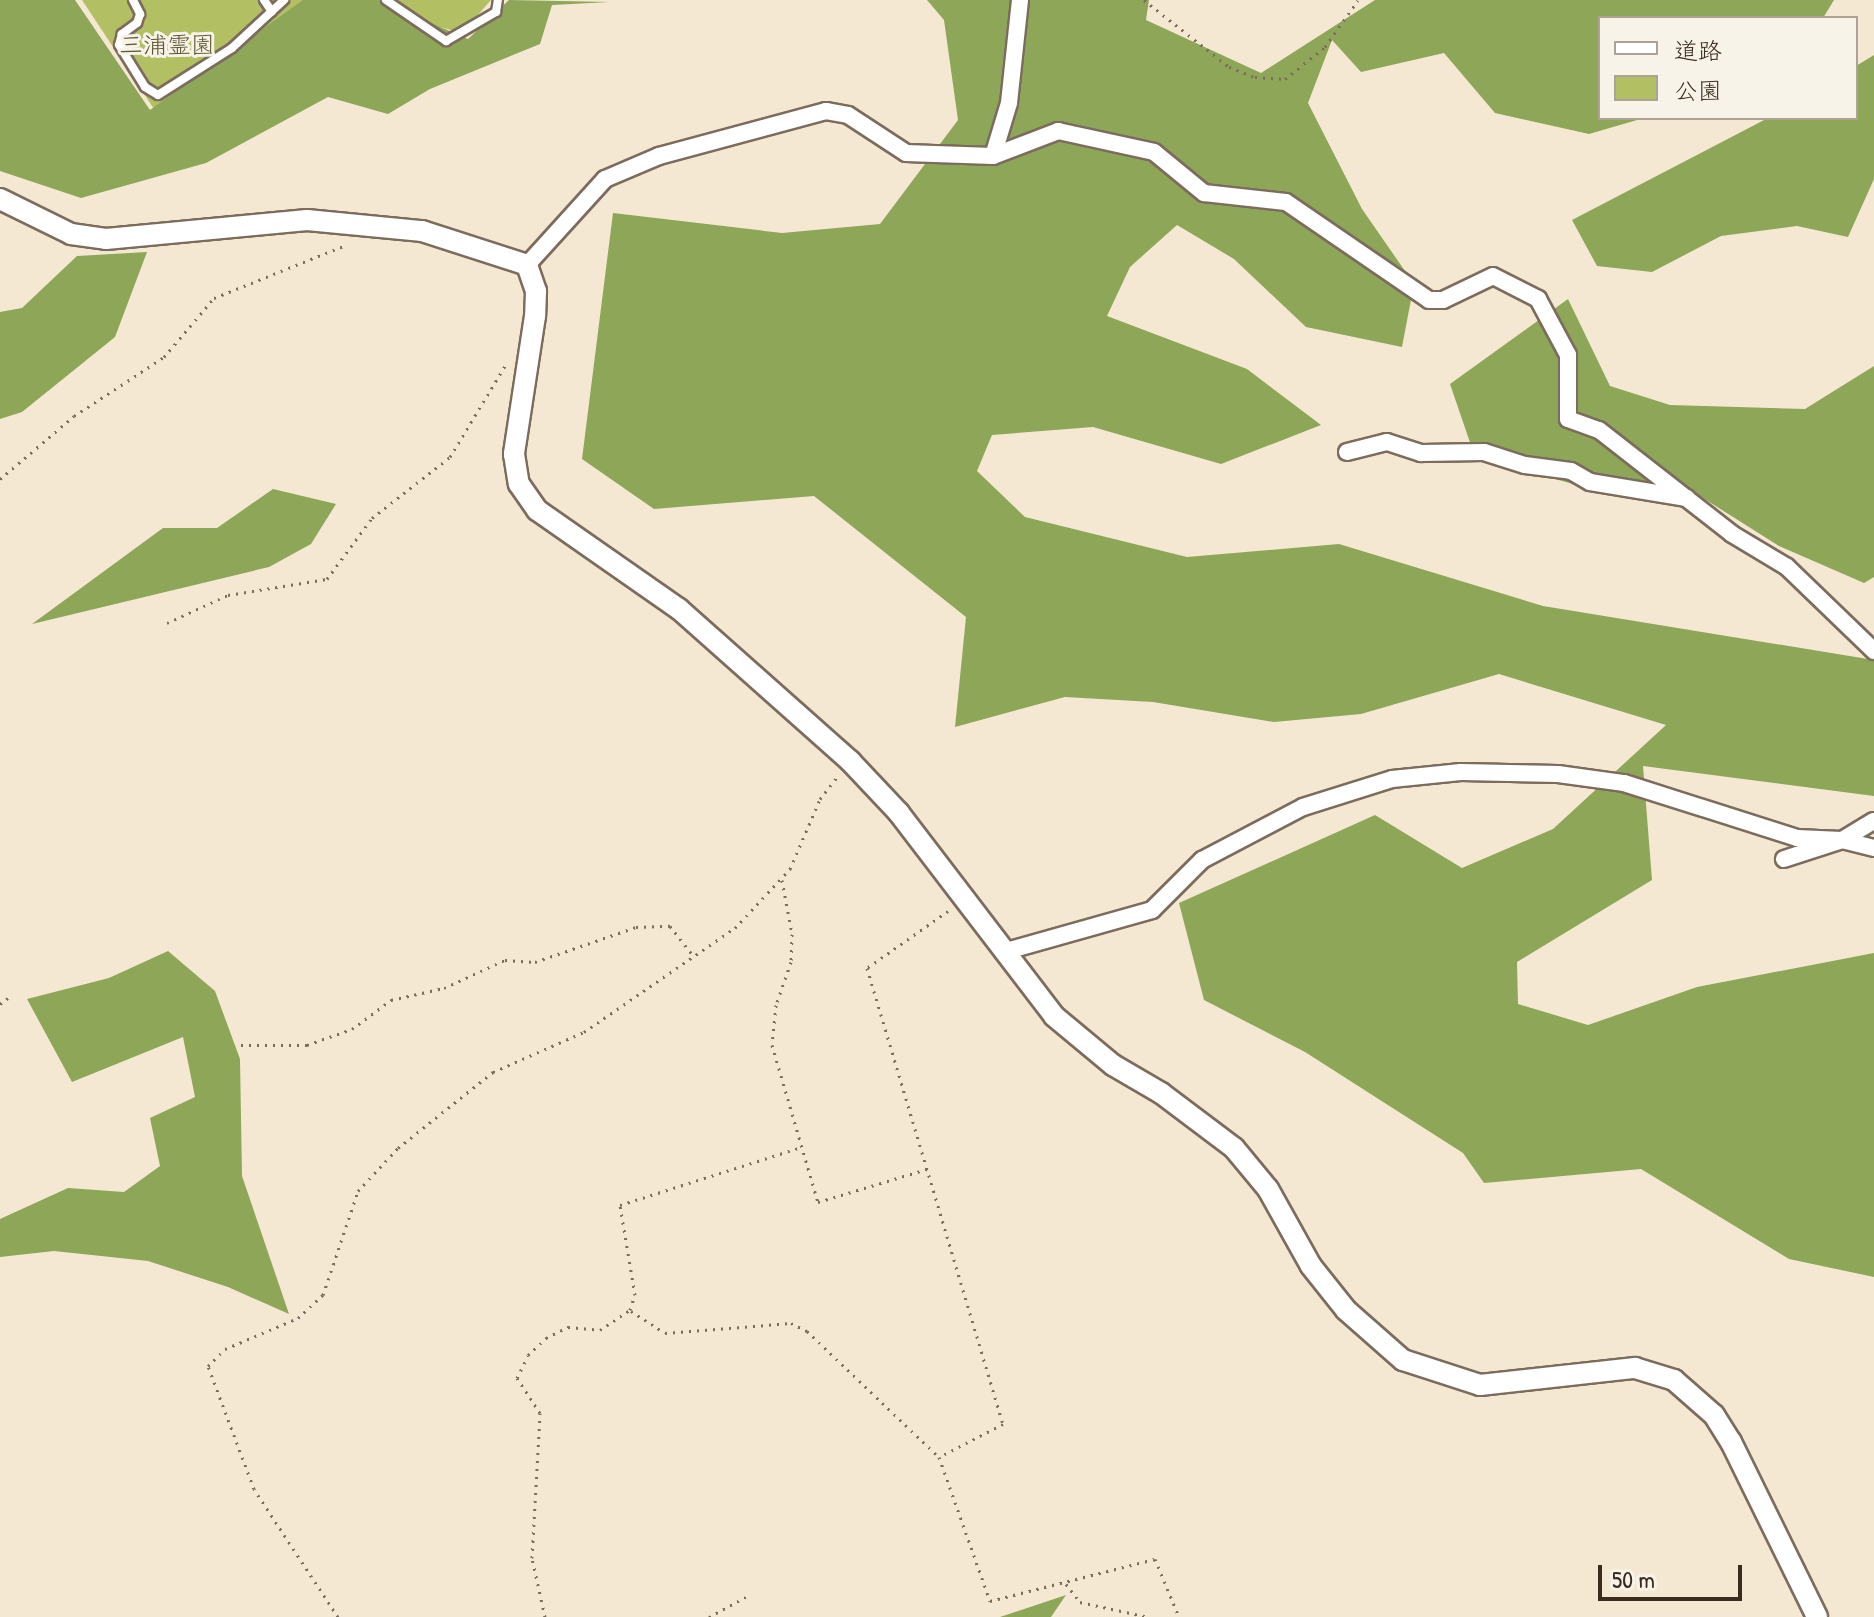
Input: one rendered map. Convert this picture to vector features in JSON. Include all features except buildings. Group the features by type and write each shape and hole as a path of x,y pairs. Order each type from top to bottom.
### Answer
{"street":[{"path":"993,156 1009,103 1020,0"},
{"path":"527,265 605,179 659,156 826,111 848,115 906,153 993,156 1058,131 1084,134 1154,152 1204,193 1286,202 1429,300 1443,300 1501,276 1538,299 1568,355 1568,419 1599,430 1687,499 1787,567 1874,651"},
{"path":"0,199 71,234 106,239 307,220 422,231 527,265"},
{"path":"527,265 536,291 514,454 519,484 537,510 679,609 850,761 899,813 1003,952 1075,1037 1234,1148 1268,1189 1311,1266 1346,1310 1403,1360 1480,1385 1635,1368 1674,1380 1714,1415 1731,1442 1817,1617"},
{"path":"1347,452 1387,442 1421,453 1484,452 1525,465 1561,468 1590,482 1687,499"},
{"path":"1003,952 1152,910 1202,860 1303,807 1392,779 1461,772 1558,774 1624,783 1797,838 1842,840 1874,848"},
{"path":"1784,859 1842,840 1874,821"}],"lane":[{"path":"133,0 140,14 137,23 122,34 119,45 145,87 158,95 232,48 284,0"},
{"path":"264,0 272,12"},
{"path":"386,0 446,41 496,12 498,0"}],"path":[{"path":"1144,0 1229,67 1255,77 1285,79 1325,47 1358,0"},
{"path":"0,479 74,416 164,357 214,298 351,243 367,227"},
{"path":"167,623 228,595 327,579 372,518 450,457 512,353"},
{"path":"338,1617 254,1489 208,1366 225,1349 298,1318 323,1295 358,1191 398,1148 493,1072 584,1032 735,928 782,880 820,799 850,761"},
{"path":"782,880 792,934 791,962 776,1005 772,1045 818,1202 927,1169"},
{"path":"939,1457 1003,1424 867,968 964,899"},
{"path":"241,1045 307,1045 352,1029 391,1000 444,988 505,960 535,962 636,927 670,926 694,957"},
{"path":"0,1004 8,998"},
{"path":"545,1617 532,1558 540,1413 517,1378 528,1355 546,1338 568,1327 600,1330 630,1310 635,1295 620,1205 802,1147"},
{"path":"630,1310 665,1333 791,1323 807,1331 939,1457 990,1601 1155,1559 1179,1617"},
{"path":"1065,1582 1080,1602 1148,1617"},
{"path":"709,1617 751,1594"}],"green space":[{"path":"0,0 75,0 150,110 303,0 378,0 468,39 509,0 610,2 552,5 540,44 430,89 388,114 328,97 206,163 81,198 0,171"},
{"name":"三浦霊園","path":"82,0 309,0 154,109"},
{"path":"374,0 491,0 462,33 396,15"},
{"path":"927,0 1149,0 1146,20 1261,73 1375,0 1834,0 1824,16 1598,16 1598,120 1637,120 1589,134 1495,113 1444,53 1361,72 1332,40 1308,103 1362,209 1414,284 1402,347 1306,327 1234,259 1177,225 1130,267 1107,316 1247,369 1321,425 1221,464 1093,427 992,435 977,471 1025,517 1187,557 1339,544 1543,606 1874,660 1874,796 1643,766 1652,880 1517,962 1518,1004 1588,1025 1697,987 1874,953 1874,1277 1789,1259 1641,1169 1484,1183 1463,1153 1305,1052 1204,1000 1179,903 1375,815 1462,868 1553,829 1666,725 1499,674 1361,714 1274,722 1153,702 1065,697 955,727 966,617 814,496 654,509 582,459 613,213 782,233 880,224 958,120 944,20"},
{"path":"1874,55 1874,179 1848,237 1797,226 1721,236 1652,272 1597,266 1572,220 1764,120 1858,120 1858,65"},
{"path":"147,252 115,337 22,412 0,419 0,312 22,308 77,256"},
{"path":"1568,299 1610,386 1670,405 1805,409 1874,366 1874,577 1864,583 1779,546 1695,493 1577,485 1475,457 1450,384"},
{"path":"273,489 336,504 311,544 269,567 32,624 163,528 217,528"},
{"path":"168,951 215,991 240,1059 242,1176 289,1314 228,1287 148,1261 54,1251 0,1257 0,1219 68,1188 124,1192 160,1166 150,1118 195,1097 183,1037 72,1082 27,999 109,978"},
{"path":"1066,1595 1051,1617 1000,1617"}]}
